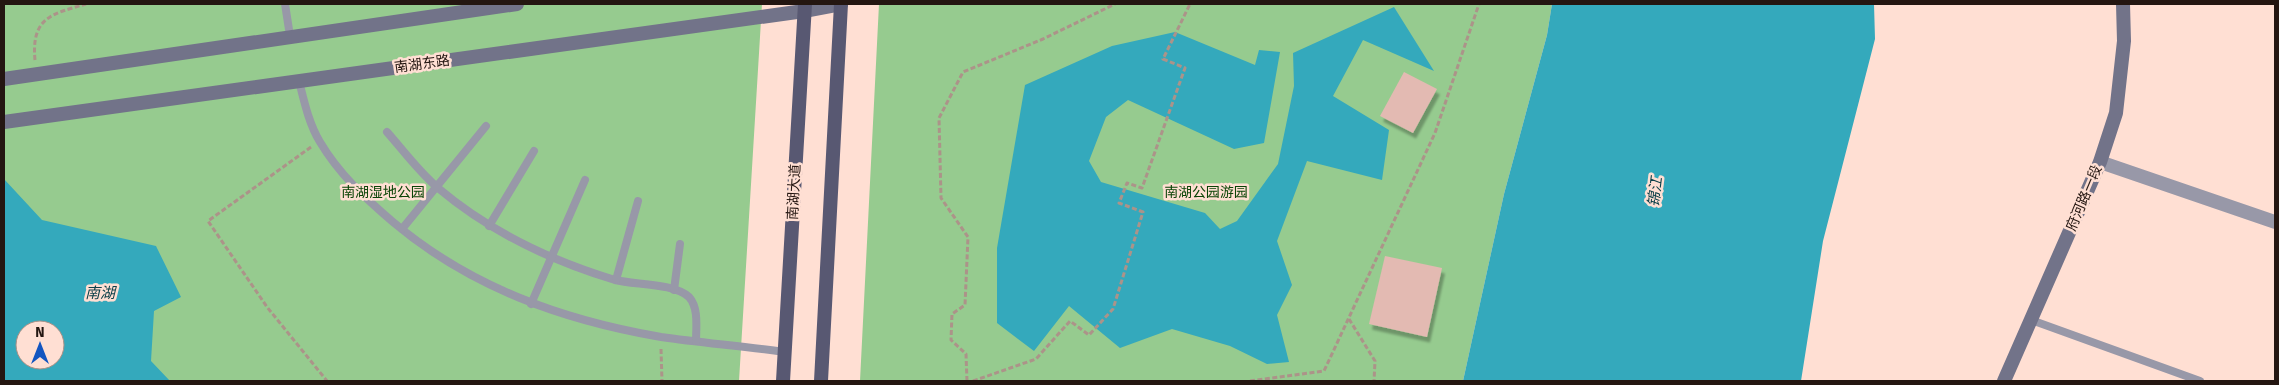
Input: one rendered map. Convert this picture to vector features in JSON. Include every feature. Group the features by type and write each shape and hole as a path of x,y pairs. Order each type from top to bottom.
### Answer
{"main road":[{"path":"6,79 517,4"},
{"path":"821,381 841,4"},
{"name":"南湖东路","path":"11,121 841,4"},
{"name":"府河路一段","path":"2004,381 2100,162 2116,113 2124,41 2123,4"},
{"name":"南湖大道","path":"783,381 805,8"}],"street":[{"path":"2100,162 2275,222"}],"lane":[{"path":"285,4 290,36"},
{"path":"298,81 319,141 357,192 441,259 491,287 532,304 577,319 661,337 784,352"},
{"path":"402,229 486,126"},
{"path":"387,132 436,187 489,226 552,257 616,280 674,290 689,298 695,310 696,341"},
{"path":"489,226 534,151"},
{"path":"532,304 585,180"},
{"path":"616,280 638,201"},
{"path":"674,290 680,244"},
{"path":"2031,320 2200,381"}],"path":[{"path":"37,74 34,47 40,25 50,15 86,4"},
{"path":"967,381 966,354 951,340 952,314 966,305 968,237 941,198 939,118 963,72 1043,39 1115,4"},
{"path":"973,381 1036,359 1070,322 1089,335 1113,309 1143,212 1119,203 1127,183 1142,188 1166,122 1185,68 1163,58 1190,4"},
{"path":"1250,381 1324,371 1435,133 1479,4"},
{"path":"319,141 208,222 267,308 327,381"},
{"path":"1348,318 1375,361 1374,381"},
{"path":"661,337 662,381"}],"green space":[{"name":"南湖湿地公园","path":"4,4 762,4 739,381 4,381"},
{"name":"南湖公园游园","path":"879,4 1552,4 1547,35 1504,194 1463,381 860,381"}],"water":[{"name":"锦江","path":"1552,4 1874,4 1875,39 1823,241 1801,381 1463,381 1504,194 1547,35"},
{"path":"1394,7 1434,71 1363,40 1333,96 1389,130 1382,180 1307,161 1277,241 1292,285 1277,315 1289,362 1267,364 1230,346 1172,329 1120,348 1069,306 1034,351 997,323 997,248 1025,85 1112,46 1175,32 1255,65 1259,50 1280,52 1264,143 1234,149 1128,100 1106,117 1089,161 1101,182 1205,213 1220,229 1237,221 1278,164 1294,86 1293,53"},
{"name":"南湖","path":"4,179 42,220 156,246 181,297 154,311 151,361 170,381 4,381"}],"building":[{"path":"1404,72 1437,89 1413,133 1380,116"},
{"path":"1385,256 1442,268 1427,337 1369,324"}]}
